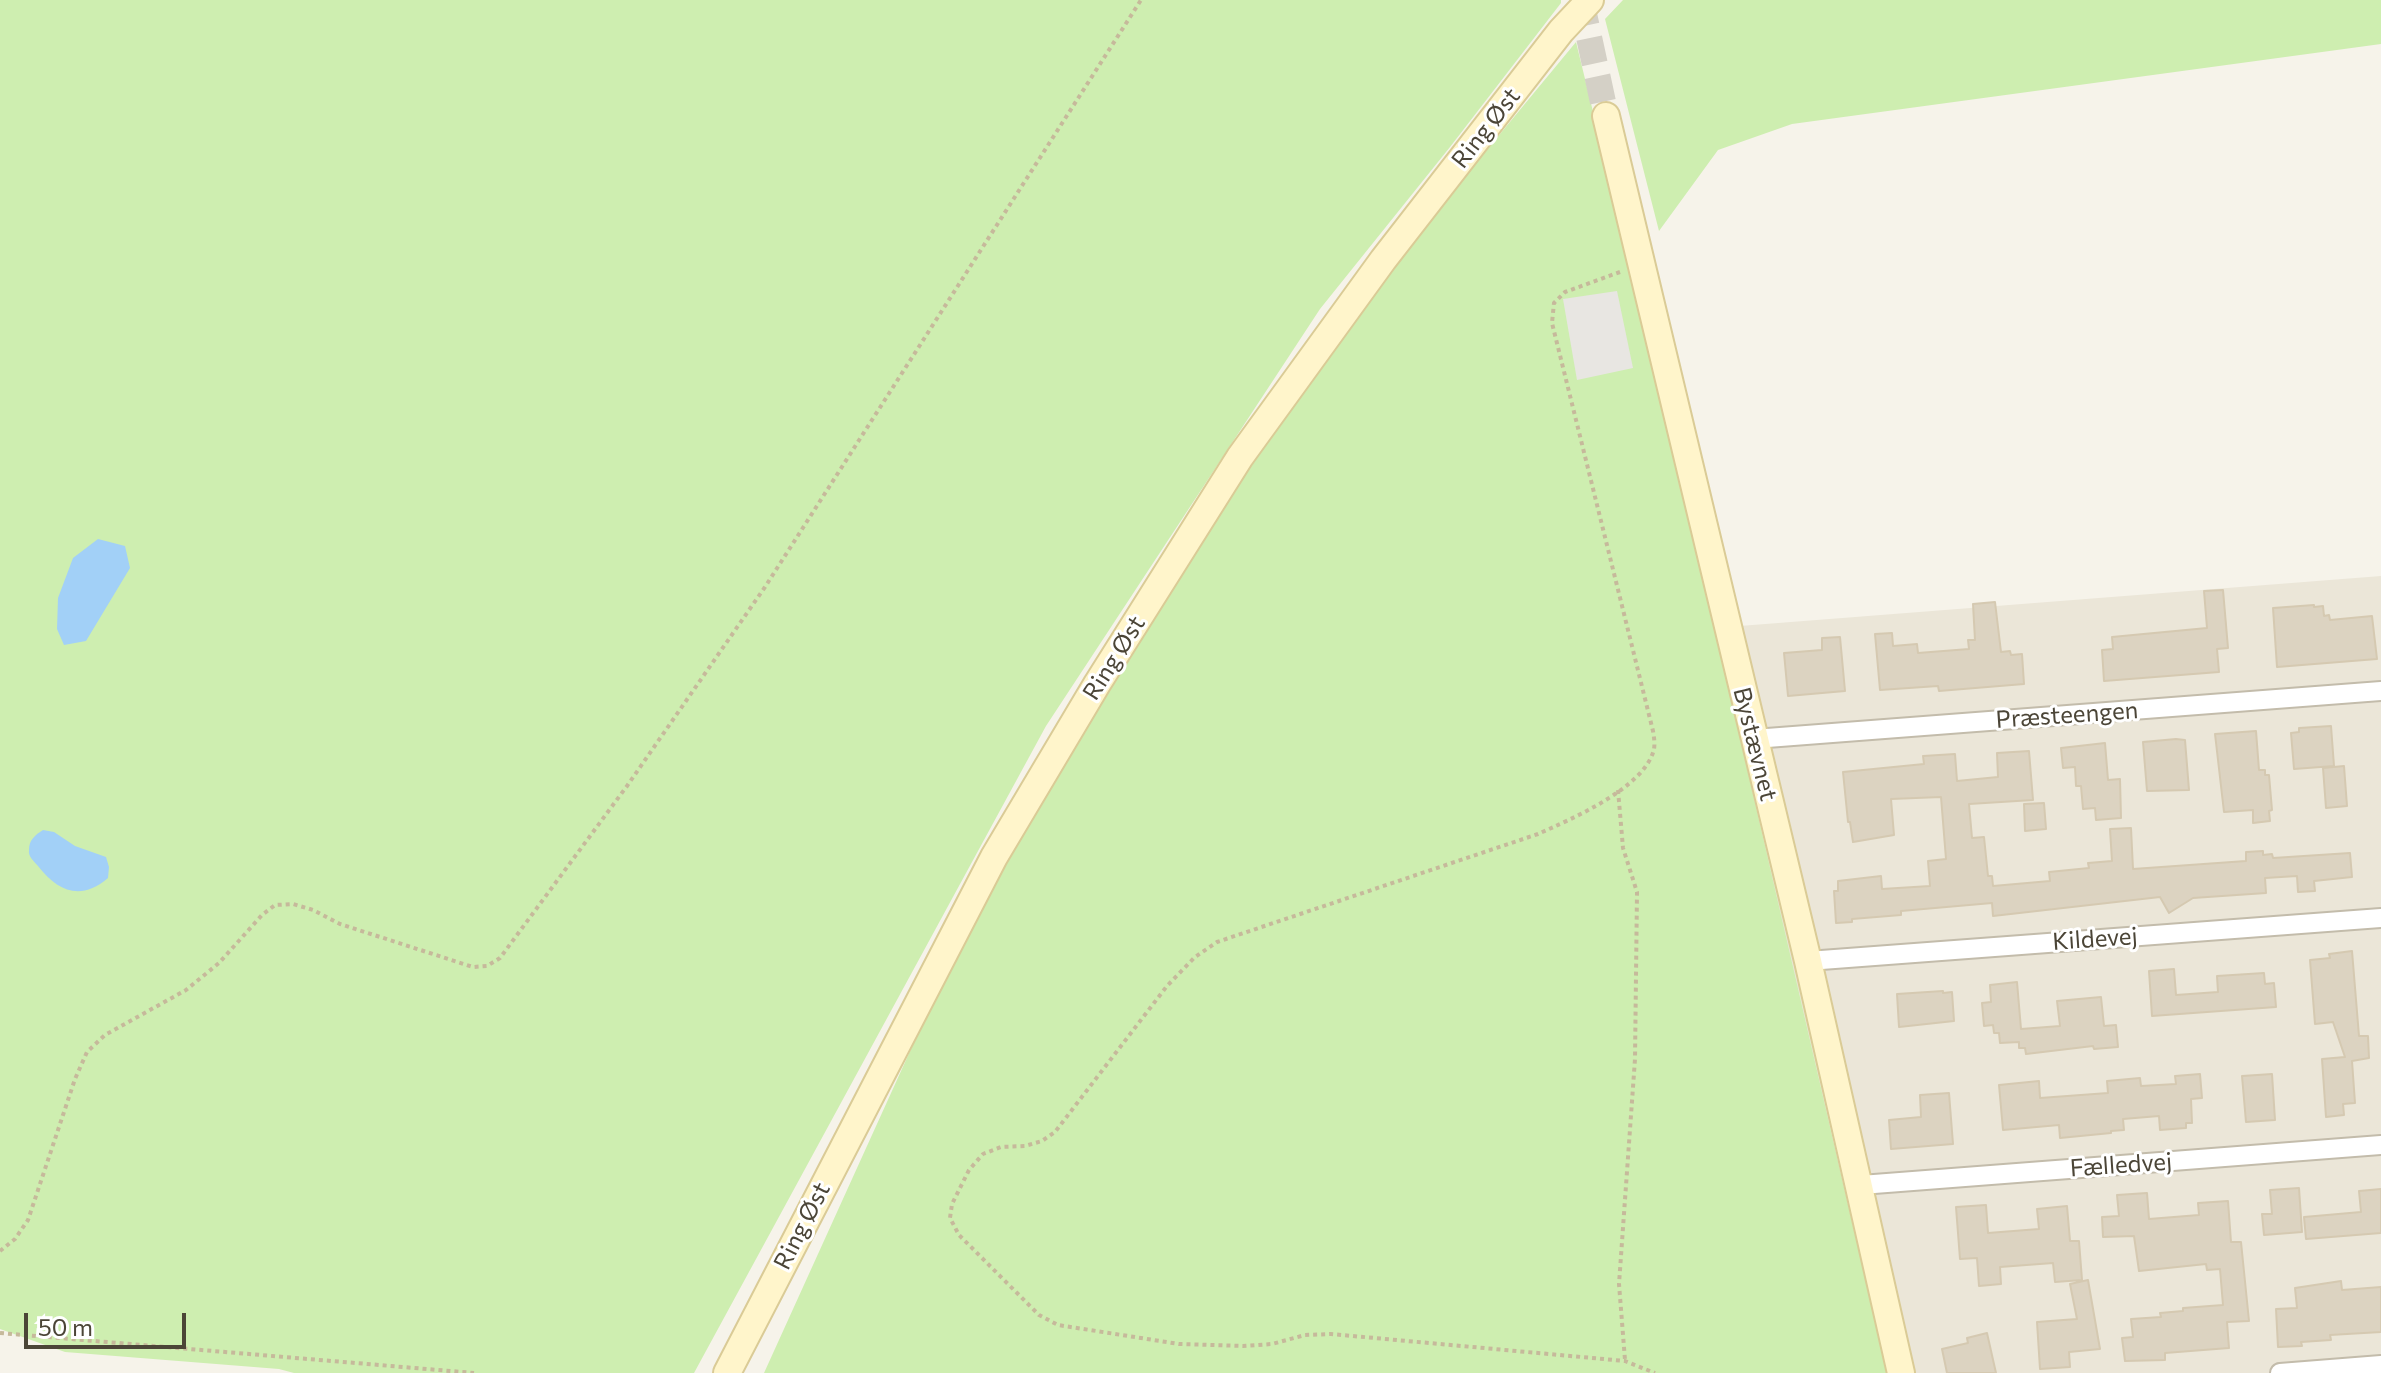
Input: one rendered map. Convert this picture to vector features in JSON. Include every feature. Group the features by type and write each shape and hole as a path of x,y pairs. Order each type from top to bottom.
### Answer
{"main road":[{"name":"Ring Øst","path":"727,1373 994,857 1097,684 1231,470 1383,260 1561,31 1590,0"},
{"name":"Bystævnet","path":"1606,116 1861,1185 1901,1373"}],"street":[{"name":"Præsteengen","path":"1754,739 2381,691"},
{"name":"Kildevej","path":"1808,961 2381,918"},
{"name":"Fælledvej","path":"1861,1185 2381,1145"},
{"path":"2280,1373 2381,1365"}],"path":[{"path":"0,1251 15,1239 28,1220 87,1052 105,1035 186,990 219,963 262,915 275,905 293,904 313,910 340,924 473,967 487,966 500,958 627,786 765,587 1141,0"},
{"path":"1641,264 1565,292 1554,303 1552,323 1653,731 1655,747 1641,775 1580,815 1538,834 1217,942 1195,957 1167,986 1055,1132 1034,1144 1001,1147 983,1154 969,1170 952,1204 950,1218 959,1235 1039,1315 1058,1325 1179,1344 1243,1346 1272,1344 1305,1335 1331,1334 1625,1361 1655,1373"},
{"path":"1618,790 1623,848 1637,892 1635,1059 1619,1284 1625,1361"},
{"path":"0,1333 474,1373"}],"shaded area":[{"path":"1617,291 1633,368 1577,380 1563,299"},
{"path":"2381,576 2381,1373 1887,1373 1714,628"}],"green space":[{"path":"0,0 1561,0 1561,3 1320,309 1046,726 694,1373 294,1373 279,1369 65,1352 0,1329"},
{"path":"1623,0 2381,0 2381,44 1792,124 1718,150 1659,231 1605,19"},
{"path":"1576,42 1636,288 1887,1373 764,1373 916,1038 1004,861 1246,463 1438,209"}],"water":[{"path":"98,539 125,546 130,568 86,641 64,645 57,629 58,598 73,558"},
{"path":"43,830 54,832 75,846 106,857 108,878 79,891 54,882 30,857 31,841"}],"building":[{"path":"2223,590 2228,648 2217,649 2219,672 2104,681 2102,650 2113,649 2112,637 2207,628 2204,591"},
{"path":"1995,602 2001,652 2022,654 2024,684 1939,691 1938,686 1880,690 1875,634 1892,633 1893,646 1917,644 1918,653 1969,649 1968,640 1975,640 1973,604"},
{"path":"2323,606 2324,616 2329,615 2330,620 2372,616 2377,659 2277,667 2273,608"},
{"path":"1840,637 1845,691 1788,696 1784,653 1822,650 1822,638"},
{"path":"2331,726 2334,766 2294,769 2291,733 2299,732 2299,728"},
{"path":"2256,731 2259,770 2265,770 2265,775 2269,775 2272,810 2269,811 2270,821 2253,823 2253,810 2224,812 2215,734"},
{"path":"2185,740 2189,790 2147,791 2143,742"},
{"path":"2105,743 2108,780 2120,779 2121,818 2096,820 2095,808 2083,809 2081,786 2076,786 2075,767 2063,768 2061,748"},
{"path":"2029,751 2033,800 1969,804 1972,838 1984,837 1988,876 1992,876 1993,886 2050,881 2049,872 2089,868 2088,863 2112,861 2110,829 2131,828 2133,869 2246,861 2246,852 2263,851 2263,855 2272,854 2273,858 2350,853 2352,877 2314,881 2315,891 2298,892 2297,876 2265,878 2266,893 2193,898 2169,913 2160,897 1993,916 1992,903 1901,911 1901,915 1836,923 1834,891 1838,891 1838,881 1881,876 1882,889 1930,886 1928,861 1946,859 1941,797 1891,799 1894,835 1853,842 1843,772 1924,764 1923,756 1955,754 1957,781 1998,777 1997,753"},
{"path":"2344,766 2347,806 2326,808 2323,768"},
{"path":"2044,803 2046,829 2025,831 2024,804"},
{"path":"2352,951 2359,1036 2368,1036 2369,1058 2352,1061 2355,1103 2343,1104 2344,1115 2326,1117 2322,1059 2345,1057 2333,1022 2315,1024 2310,960"},
{"path":"2174,969 2176,995 2218,992 2217,976 2264,973 2265,984 2274,983 2276,1007 2152,1016 2149,971"},
{"path":"2017,982 2021,1029 2060,1026 2057,1001 2101,997 2104,1026 2116,1025 2118,1047 2094,1049 2093,1046 2026,1054 2025,1048 2019,1048 2019,1042 2000,1043 1999,1033 1994,1033 1993,1025 1984,1026 1982,1003 1991,1002 1990,985"},
{"path":"1952,992 1954,1021 1899,1027 1897,994"},
{"path":"2200,1074 2202,1098 2191,1099 2192,1123 2186,1123 2186,1128 2160,1130 2159,1116 2123,1119 2124,1130 2111,1133 2060,1138 2059,1125 2003,1130 1999,1085 2039,1081 2040,1098 2108,1093 2107,1081 2140,1078 2141,1086 2176,1084 2175,1076"},
{"path":"2272,1074 2275,1120 2246,1122 2242,1076"},
{"path":"1949,1093 1953,1144 1891,1149 1889,1120 1921,1117 1920,1095"},
{"path":"2299,1188 2302,1232 2264,1235 2262,1214 2272,1214 2270,1190"},
{"path":"2381,1189 2381,1233 2306,1239 2304,1217 2361,1212 2359,1191"},
{"path":"2147,1193 2149,1219 2199,1215 2198,1203 2228,1201 2231,1242 2241,1242 2249,1321 2227,1322 2229,1348 2165,1353 2165,1360 2125,1361 2122,1338 2133,1337 2131,1319 2161,1317 2160,1313 2183,1311 2183,1308 2223,1305 2220,1269 2207,1270 2206,1264 2139,1271 2134,1236 2103,1237 2102,1217 2119,1216 2117,1195"},
{"path":"1986,1205 1988,1233 2039,1229 2037,1209 2067,1206 2070,1241 2079,1241 2082,1280 2055,1282 2053,1263 2000,1267 2001,1284 1979,1286 1977,1258 1960,1259 1956,1207"},
{"path":"2088,1280 2100,1349 2069,1352 2070,1367 2040,1369 2037,1322 2077,1319 2070,1284"},
{"path":"2341,1281 2342,1290 2381,1287 2381,1332 2330,1335 2331,1340 2278,1347 2276,1309 2297,1308 2295,1288"},
{"path":"1987,1333 1996,1373 1947,1373 1942,1349 1968,1343 1967,1338"}],"tunnel":[{"path":"1581,0 1606,116"}]}
